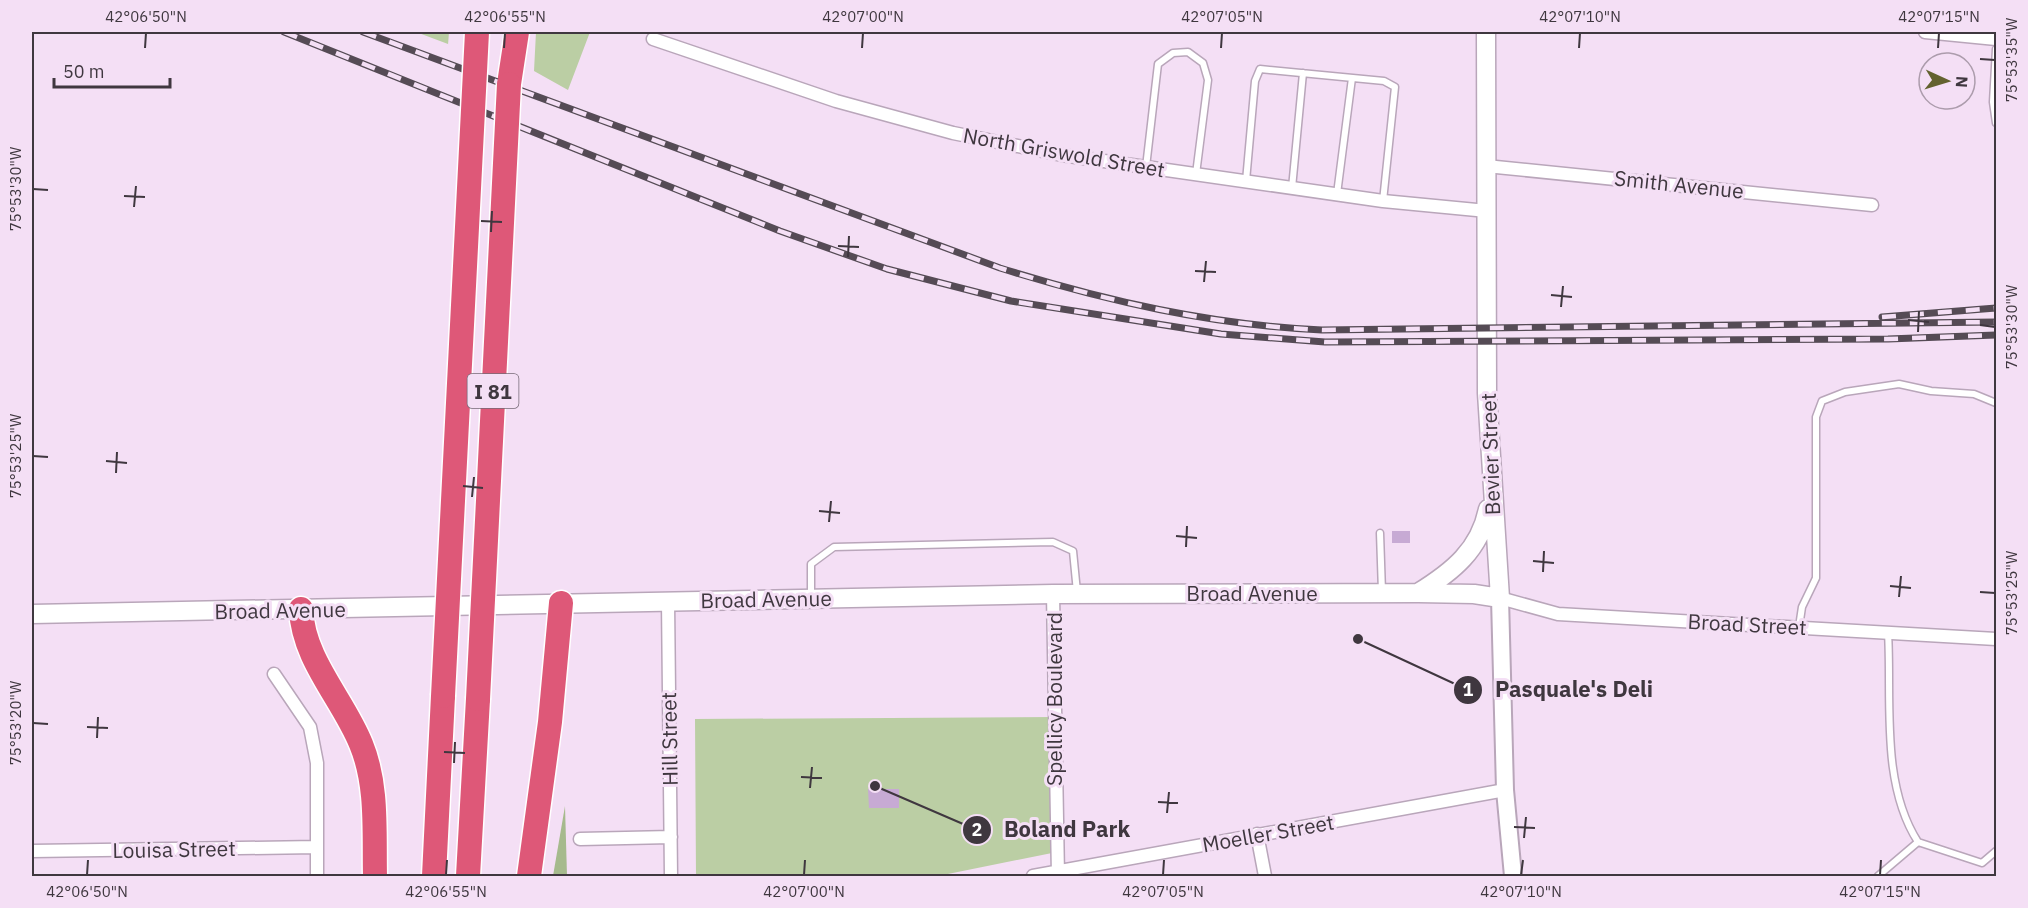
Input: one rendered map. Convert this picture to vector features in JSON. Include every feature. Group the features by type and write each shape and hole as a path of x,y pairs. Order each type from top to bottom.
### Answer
{"highway":[{"path":"472,32 475,81"},
{"name":"I 81","path":"434,876 477,32"},
{"name":"I 81","path":"468,876 512,32"},
{"path":"509,84 517,32"},
{"path":"529,876 550,722 561,603"},
{"path":"301,609 310,648 350,719 367,761 374,800 375,876"}],"main road":[{"name":"Bevier Street","path":"1486,32 1487,393 1500,598"},
{"path":"1418,593 1443,578 1469,553 1483,529 1491,481"},
{"name":"Broad Avenue","path":"32,614 1053,594 1418,593 1474,594 1500,598"}],"street":[{"path":"1925,32 1996,39"},
{"name":"North Griswold Street","path":"653,39 895,118 1062,155 1383,201 1487,211"},
{"name":"Smith Avenue","path":"1486,166 1872,205"},
{"name":"Spellicy Boulevard","path":"1053,594 1058,874"},
{"name":"Broad Street","path":"1500,598 1558,614 1996,639"},
{"name":"Bevier Street","path":"1500,598 1505,790 1513,876"},
{"name":"Hill Street","path":"668,600 671,876"},
{"path":"274,674 310,727 317,763 317,876"},
{"name":"Moeller Street","path":"1032,876 1058,874 1257,834 1505,790"},
{"path":"1257,834 1265,876"},
{"path":"580,839 671,837"},
{"name":"Louisa Street","path":"32,851 316,847"}],"lane":[{"path":"1996,50 1993,102 1996,123"},
{"path":"1146,167 1158,64 1173,53 1188,52 1203,63 1208,80 1196,174"},
{"path":"1246,181 1255,81 1260,69 1384,81 1395,87 1383,201"},
{"path":"1292,188 1303,73"},
{"path":"1337,194 1352,78"},
{"path":"1799,627 1802,607 1816,578 1816,417 1822,401 1845,392 1899,384 1931,391 1974,394 1996,403"},
{"path":"1380,533 1382,593"},
{"path":"812,598 811,564 834,547 1053,542 1073,551 1077,594"},
{"path":"1888,632 1894,765 1905,821 1918,842 1982,863 1996,851"},
{"path":"1878,876 1918,842"}],"green space":[{"path":"416,32 449,32 448,45 448,44"},
{"path":"536,32 590,32 568,90 534,71"},
{"path":"1054,717 1057,852 938,876 696,876 695,719"},
{"path":"565,806 567,876 553,876"}],"building":[{"path":"1392,531 1410,531 1410,543 1392,543"},
{"path":"868,789 899,789 899,808 869,808"}],"railway":[{"path":"284,32 780,231 887,269 1011,301 1221,334 1325,342 1888,339 1996,335"},
{"path":"363,32 1000,268 1079,291 1159,310 1240,323 1322,330 1996,322"},
{"path":"1882,317 1996,308"}],"place":[{"name":"Pasquale's Deli","path":"1358,639"},
{"name":"Boland Park","path":"875,786"}]}
